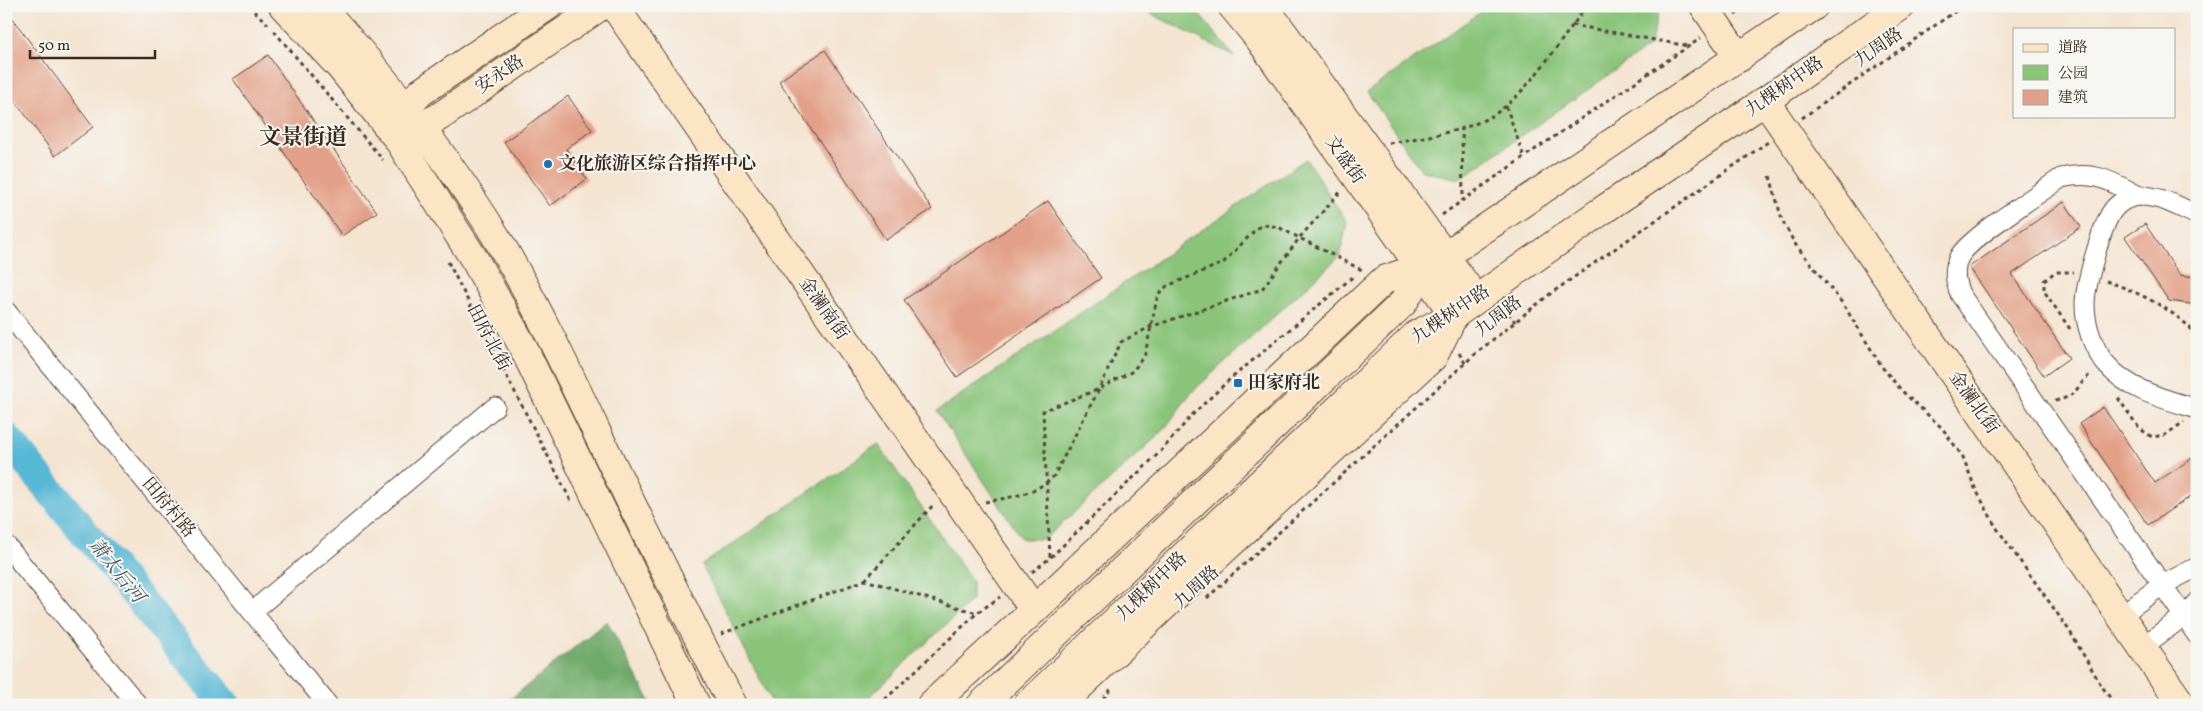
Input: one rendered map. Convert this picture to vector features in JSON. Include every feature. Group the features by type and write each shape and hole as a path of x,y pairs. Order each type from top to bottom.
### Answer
{"main road":[{"name":"田府北街","path":"283,6 399,132 476,205 526,289 683,610 733,705"},
{"name":"田府北街","path":"320,6 399,132 508,320 696,705"},
{"name":"安永路","path":"399,132 421,92 548,6"},
{"name":"安永路","path":"399,132 439,117 601,6"},
{"name":"金澜南街","path":"614,6 1034,610"},
{"name":"文盛街","path":"1232,6 1260,40 1454,316"},
{"name":"文盛街","path":"1264,6 1476,299"},
{"path":"1704,6 1738,58"},
{"name":"九棵树中路","path":"981,705 1403,303 1422,271 1814,6"},
{"name":"九棵树中路","path":"1027,705 1416,335 1454,316 1600,212 1765,101 1901,6"},
{"name":"金澜北街","path":"1765,101 2182,705"},
{"path":"931,705 1384,280 1401,274 1422,271"},
{"path":"1060,705 1218,555 1433,357 1454,316"}],"street":[{"path":"2197,215 2160,199 2139,196 2096,175 2076,175 2061,178 1975,240 1960,255 1955,268 1955,281 1960,294 2197,635"},
{"path":"2139,196 2122,201 2113,210 2086,284 2085,306 2088,326 2095,348 2106,365 2138,389 2197,409"},
{"name":"田府村路","path":"6,311 254,611 328,705"},
{"path":"254,611 495,407"},
{"path":"6,545 138,705"},
{"path":"2120,615 2162,585 2197,567"},
{"path":"2142,647 2184,616 2197,602"}],"path":[{"path":"248,6 399,132"},
{"path":"1386,144 1462,127 1493,115 1506,106 1526,85 1587,6"},
{"name":"九周路","path":"1200,605 1475,354 1550,294 1963,6"},
{"path":"1572,25 1688,46"},
{"path":"1506,106 1524,157"},
{"path":"1462,127 1463,200"},
{"path":"1770,176 1782,220 1795,244 1843,304 1882,367 1902,390 1942,428 1963,457 1974,488 1996,527 2069,630 2100,685 2115,705"},
{"path":"983,502 1027,494 1046,484 1054,476 1100,389 1121,342 1150,328 1262,289 1300,237 1342,189"},
{"path":"1050,558 1043,411 1100,389 1133,371 1145,354 1158,294 1162,290 1189,276 1223,263 1258,228 1265,225 1278,227 1300,237 1362,270"},
{"name":"田府北街","path":"445,255 574,507"},
{"path":"2089,275 2129,289 2167,311 2190,328 2197,336"},
{"path":"2039,408 2050,402 2066,399 2076,392 2090,374 2106,365"},
{"path":"721,634 865,580 936,502"},
{"path":"865,580 978,614"},
{"path":"1098,705 1116,683"}],"green space":[{"path":"1136,6 1192,6 1234,56"},
{"path":"1489,6 1655,6 1659,11 1650,46 1460,179 1422,171 1367,92"},
{"path":"1306,159 1347,222 1340,256 1190,394 1163,431 1045,539 1022,539 937,411"},
{"path":"878,444 972,581 972,600 861,705 773,705 702,565"},
{"path":"607,621 652,705 503,705"}],"building":[{"path":"10,15 93,127 55,156 6,88 6,17"},
{"path":"825,50 932,209 886,240 779,81"},
{"path":"268,55 377,212 342,236 233,79"},
{"name":"文化旅游区综合指挥中心","path":"568,96 592,130 566,149 587,179 550,206 504,142"},
{"path":"1048,201 1101,278 957,377 904,300"},
{"path":"2064,202 2081,227 2012,274 2069,358 2044,376 1969,267"},
{"path":"2145,224 2180,275 2197,277 2197,305 2169,301 2125,237"},
{"path":"2103,407 2155,483 2197,455 2197,492 2148,525 2079,424"}],"waterway":[{"name":"萧太后河","path":"6,437 226,705"}],"place":[{"name":"文化旅游区综合指挥中心","path":"548,164"},
{"name":"田家府北","path":"1238,383"}],"district":[{"name":"文景街道","path":"303,138"}]}
